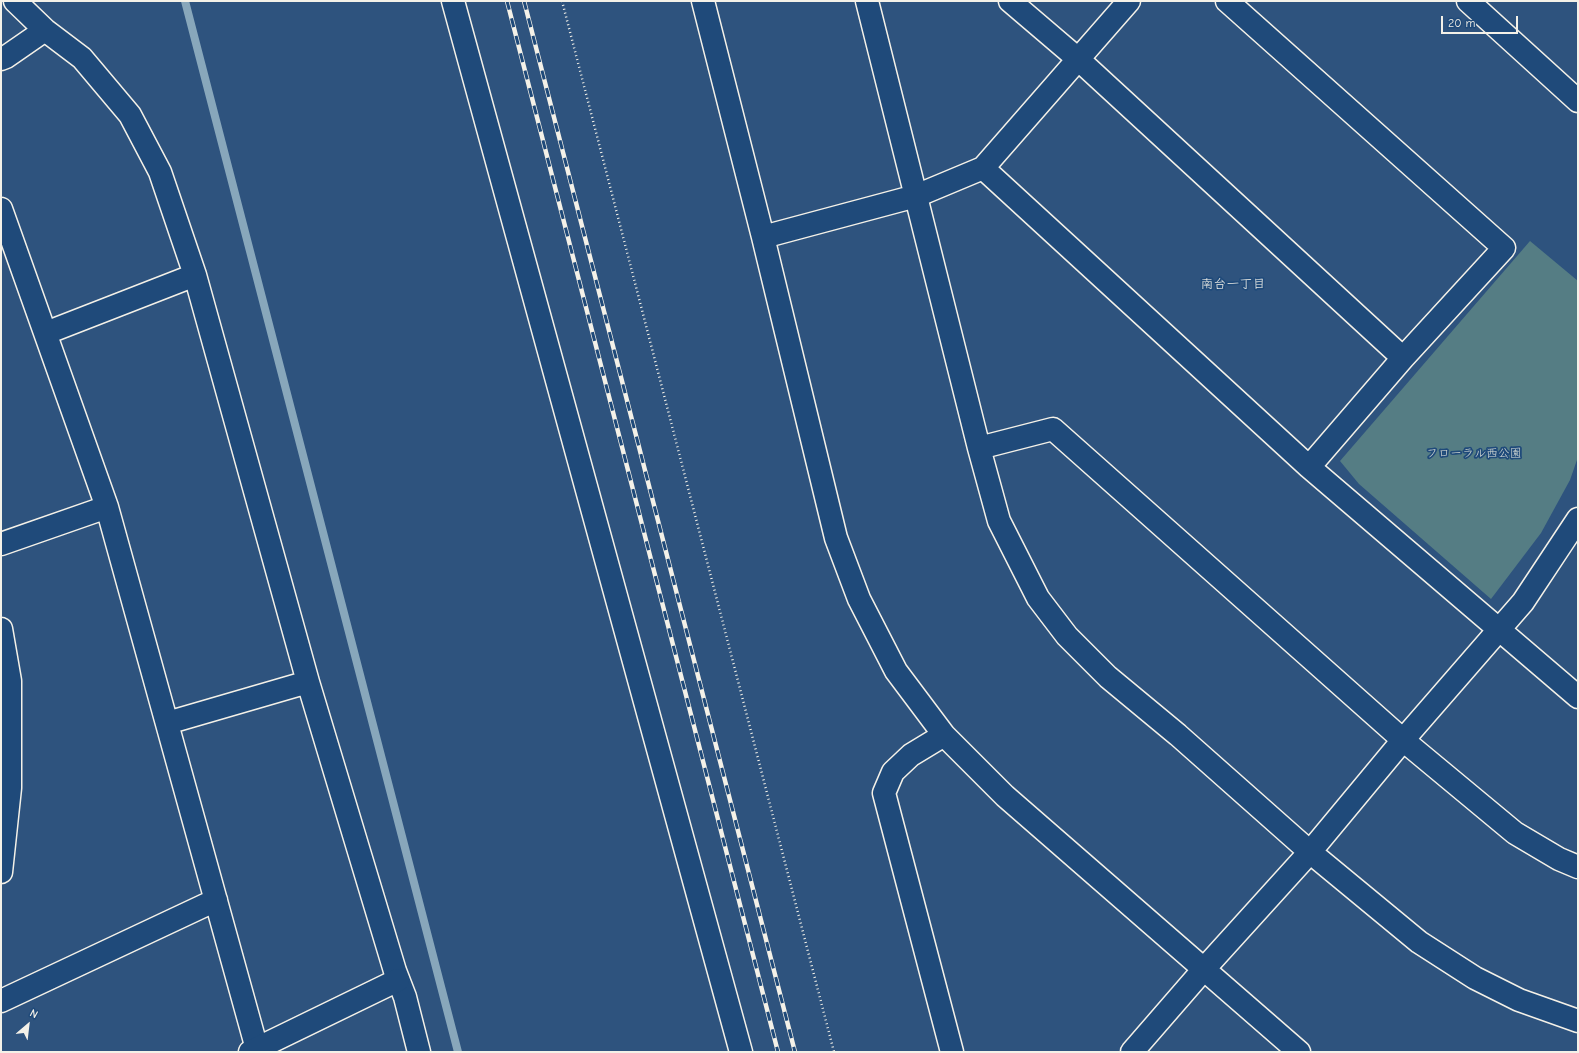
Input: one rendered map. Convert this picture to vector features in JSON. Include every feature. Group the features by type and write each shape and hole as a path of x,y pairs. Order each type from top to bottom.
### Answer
{"street":[{"path":"14,1 44,30 82,58 130,115 160,172 195,275 308,682 404,997 419,1052"},
{"path":"453,1 742,1052"},
{"path":"703,1 763,237 836,538 859,598 896,671 944,735 1005,796 1299,1052"},
{"path":"867,1 979,448 999,521 1038,598 1067,636 1108,677 1178,735 1310,852 1419,942 1475,978 1519,1000 1578,1022"},
{"path":"1010,1 1078,59 1402,358"},
{"path":"763,237 916,196 982,168 1129,1"},
{"path":"1227,1 1504,248 1402,358 1309,467"},
{"path":"1468,1 1578,101"},
{"path":"1,59 44,30"},
{"path":"982,168 1309,467 1578,697"},
{"path":"1,209 107,507 216,900 253,1050 398,980"},
{"path":"46,333 195,275"},
{"path":"979,448 1052,428 1403,740 1515,833 1559,859 1578,867"},
{"path":"1,544 107,507"},
{"path":"1132,1052 1204,969 1310,852 1403,740 1523,602 1578,519"},
{"path":"1,629 10,681 10,788 1,872"},
{"path":"167,722 308,682"},
{"path":"944,735 911,755 893,772 884,793 952,1052"},
{"path":"1,1001 216,900"}],"path":[{"path":"562,1 834,1052"}],"green space":[{"name":"フローラル西公園","path":"1530,241 1578,281 1578,457 1570,480 1541,533 1491,599 1359,484 1340,461"}],"waterway":[{"path":"185,1 458,1052"}],"railway":[{"path":"507,1 778,1052"},
{"path":"524,1 795,1052"}],"district":[{"name":"南台一丁目","path":"1233,284"}]}
